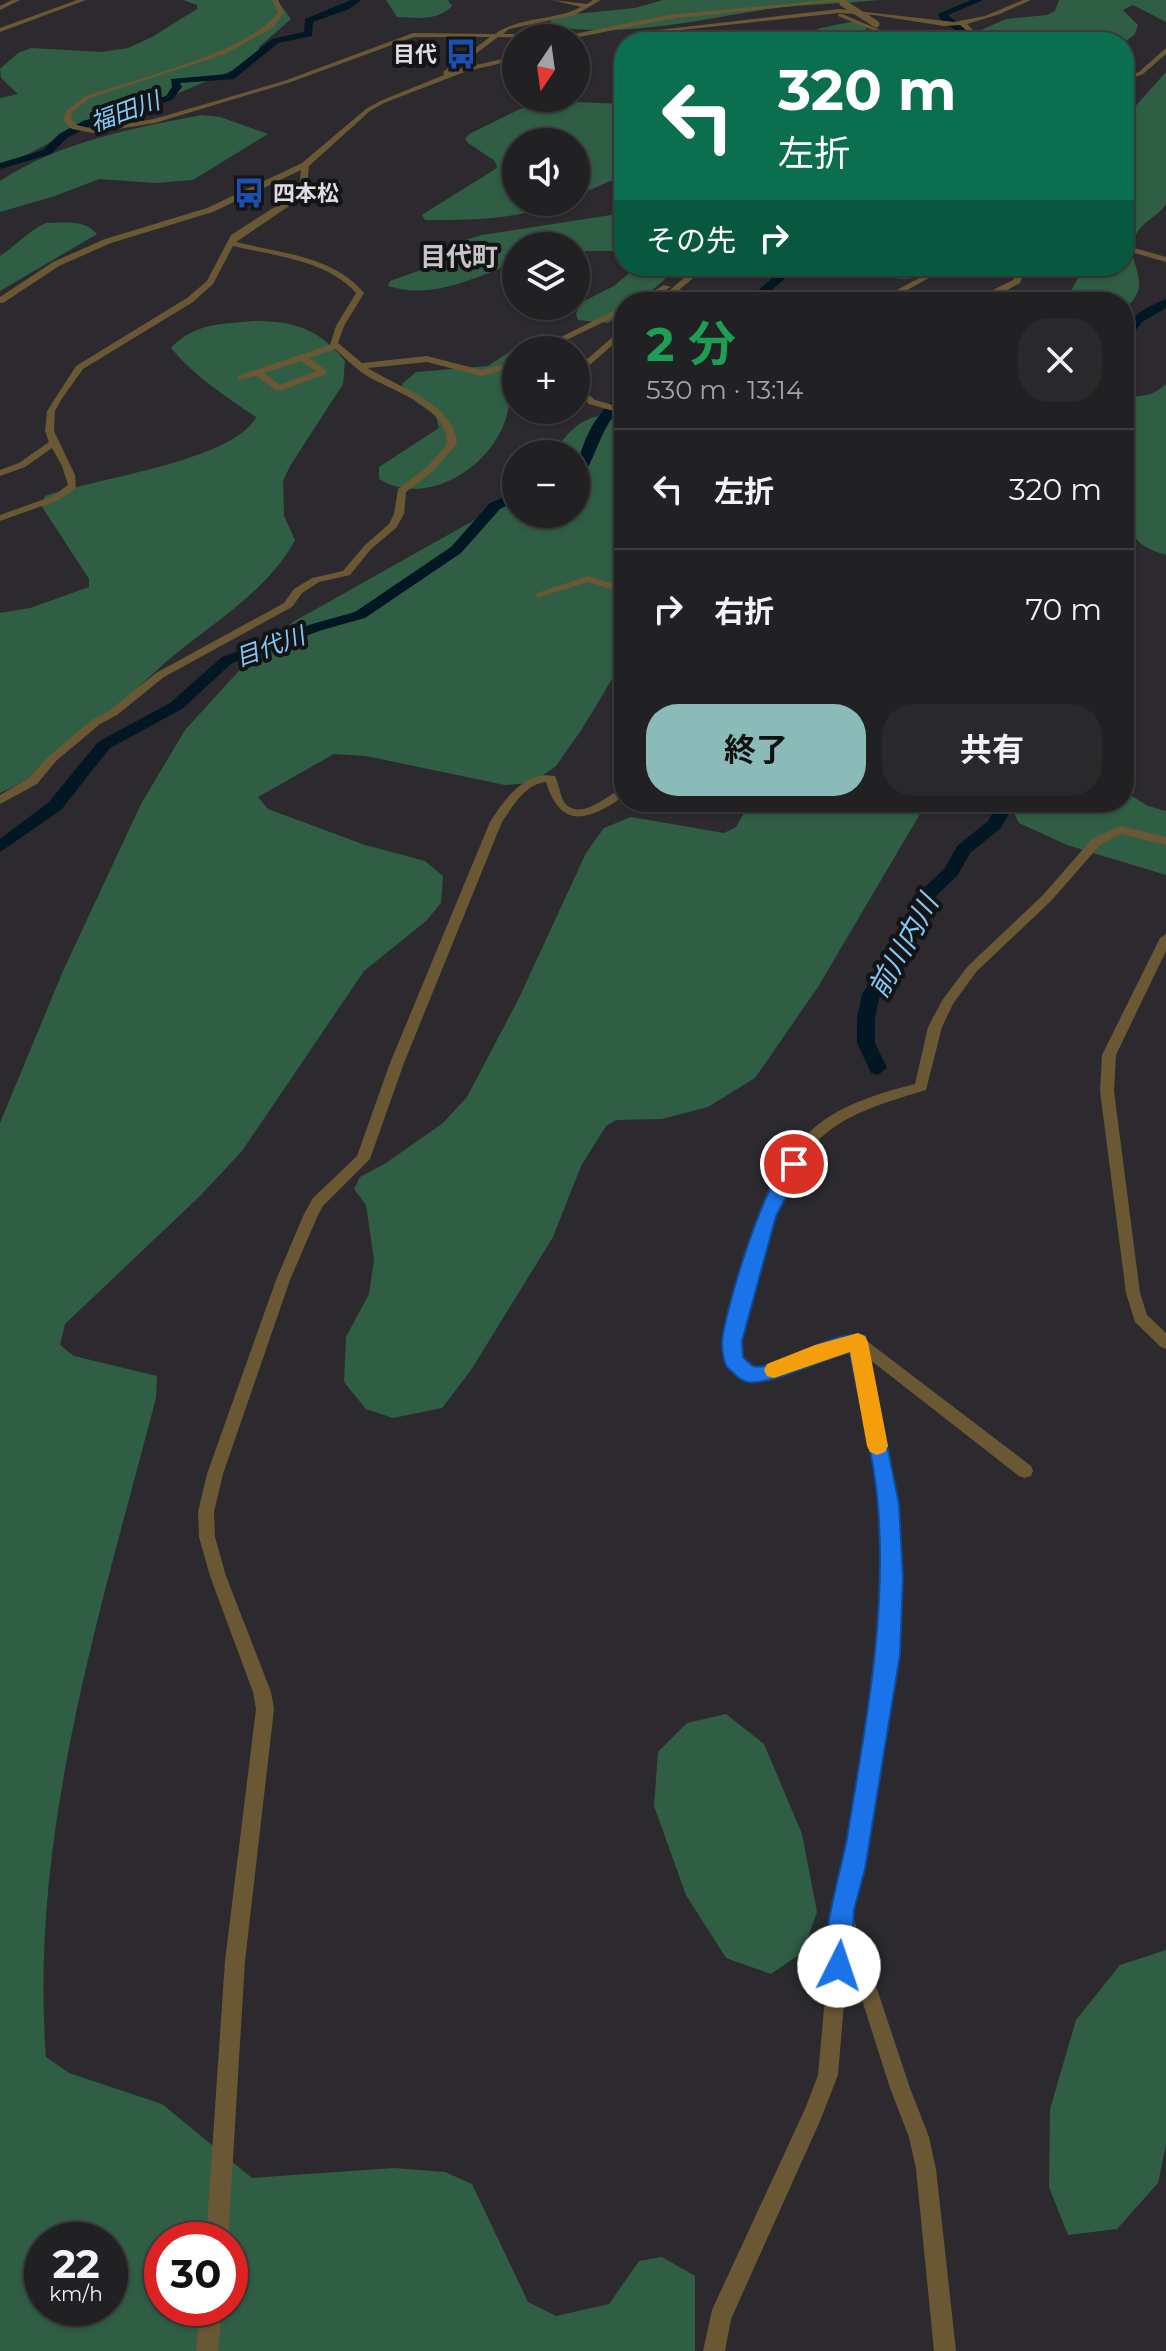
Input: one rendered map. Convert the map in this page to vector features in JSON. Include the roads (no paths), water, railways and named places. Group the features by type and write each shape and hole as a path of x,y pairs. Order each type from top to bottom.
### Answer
{"street":[{"path":"0,8 17,0"},
{"path":"0,30 83,0"},
{"path":"275,0 281,12 272,26 202,61 97,92 77,104 66,117 67,120 75,127 93,131 131,126 207,107 286,82 401,38 425,34 502,36"},
{"path":"555,0 588,6"},
{"path":"436,82 454,64 507,28 573,14 598,0"},
{"path":"651,32 803,16 822,11 874,11 943,24 959,23 1028,0"},
{"path":"590,34 682,16 844,1 877,27"},
{"path":"822,11 877,27"},
{"path":"959,23 969,32"},
{"path":"874,32 877,27"},
{"path":"590,40 601,40"},
{"path":"1134,75 1141,73 1166,50"},
{"path":"495,51 502,53"},
{"path":"0,301 56,264 108,241 210,210 305,165 368,110 465,69 502,60"},
{"path":"0,518 56,498 73,486 63,457 52,444 46,426 52,406 75,379 79,368 190,300 210,282 234,237 295,198 303,188 305,165"},
{"path":"303,188 337,182"},
{"path":"0,800 33,781 53,758 96,722 113,713 160,675 288,605 298,591 316,580 346,573 368,547 393,526 399,514 401,491 430,469 452,444 452,436 436,411 418,398 380,381 336,346 334,338 360,293 355,285 329,269 232,243"},
{"path":"1134,250 1166,260"},
{"path":"672,292 691,276"},
{"path":"898,292 928,276"},
{"path":"1000,292 1017,281 1019,276"},
{"path":"658,292 688,279"},
{"path":"568,336 614,314"},
{"path":"590,361 614,339"},
{"path":"241,378 336,346"},
{"path":"257,372 279,388 323,372 302,357"},
{"path":"362,366 427,359 481,373 502,368"},
{"path":"590,400 614,408"},
{"path":"0,473 22,465 52,444"},
{"path":"539,594 588,579 614,587"},
{"path":"218,2222 235,1961 265,1709 262,1692 218,1576 207,1537 206,1512 215,1474 283,1280 311,1214 318,1202 363,1159 397,1063 496,822 522,787 542,778 551,779 560,803 568,809 595,809 614,797"},
{"path":"858,1342 815,1353 764,1375 747,1373 734,1361 732,1341 748,1276 780,1185 808,1142 833,1122 872,1103 921,1087 935,1027 948,1002 972,969 1047,898 1096,842 1120,830 1166,841"},
{"path":"1166,938 1112,1045 1107,1091 1133,1293 1140,1318 1166,1343"},
{"path":"858,1342 1025,1471"},
{"path":"714,2351 720,2318 828,2075 842,1910 853,1869 888,1655 892,1578 888,1504 858,1342"},
{"path":"842,1910 919,2137 926,2169 945,2351"},
{"path":"207,2351 209,2326"}],"waterway":[{"name":"福田川","path":"0,166 47,152 63,136 87,123 169,98 177,87 174,81 231,77 275,41 309,34 308,21 357,0"},
{"name":"目代川","path":"963,32 943,14 979,0"},
{"path":"590,184 614,180"},
{"name":"目代川","path":"763,292 781,276"},
{"name":"前川内川","path":"1134,324 1166,303"},
{"name":"目代川","path":"590,449 605,417 614,407"},
{"name":"目代川","path":"0,847 55,806 104,745 176,706 227,660 317,627 360,615 456,550 495,506 502,503"},
{"name":"前川内川","path":"878,1068 866,1043 866,1018 871,994 896,961 929,893 952,871 963,850 995,824 1002,812"}],"place":[{"name":"目代","path":"461,54"},
{"name":"四本松","path":"249,193"}],"district":[{"name":"目代町","path":"459,257"}]}
